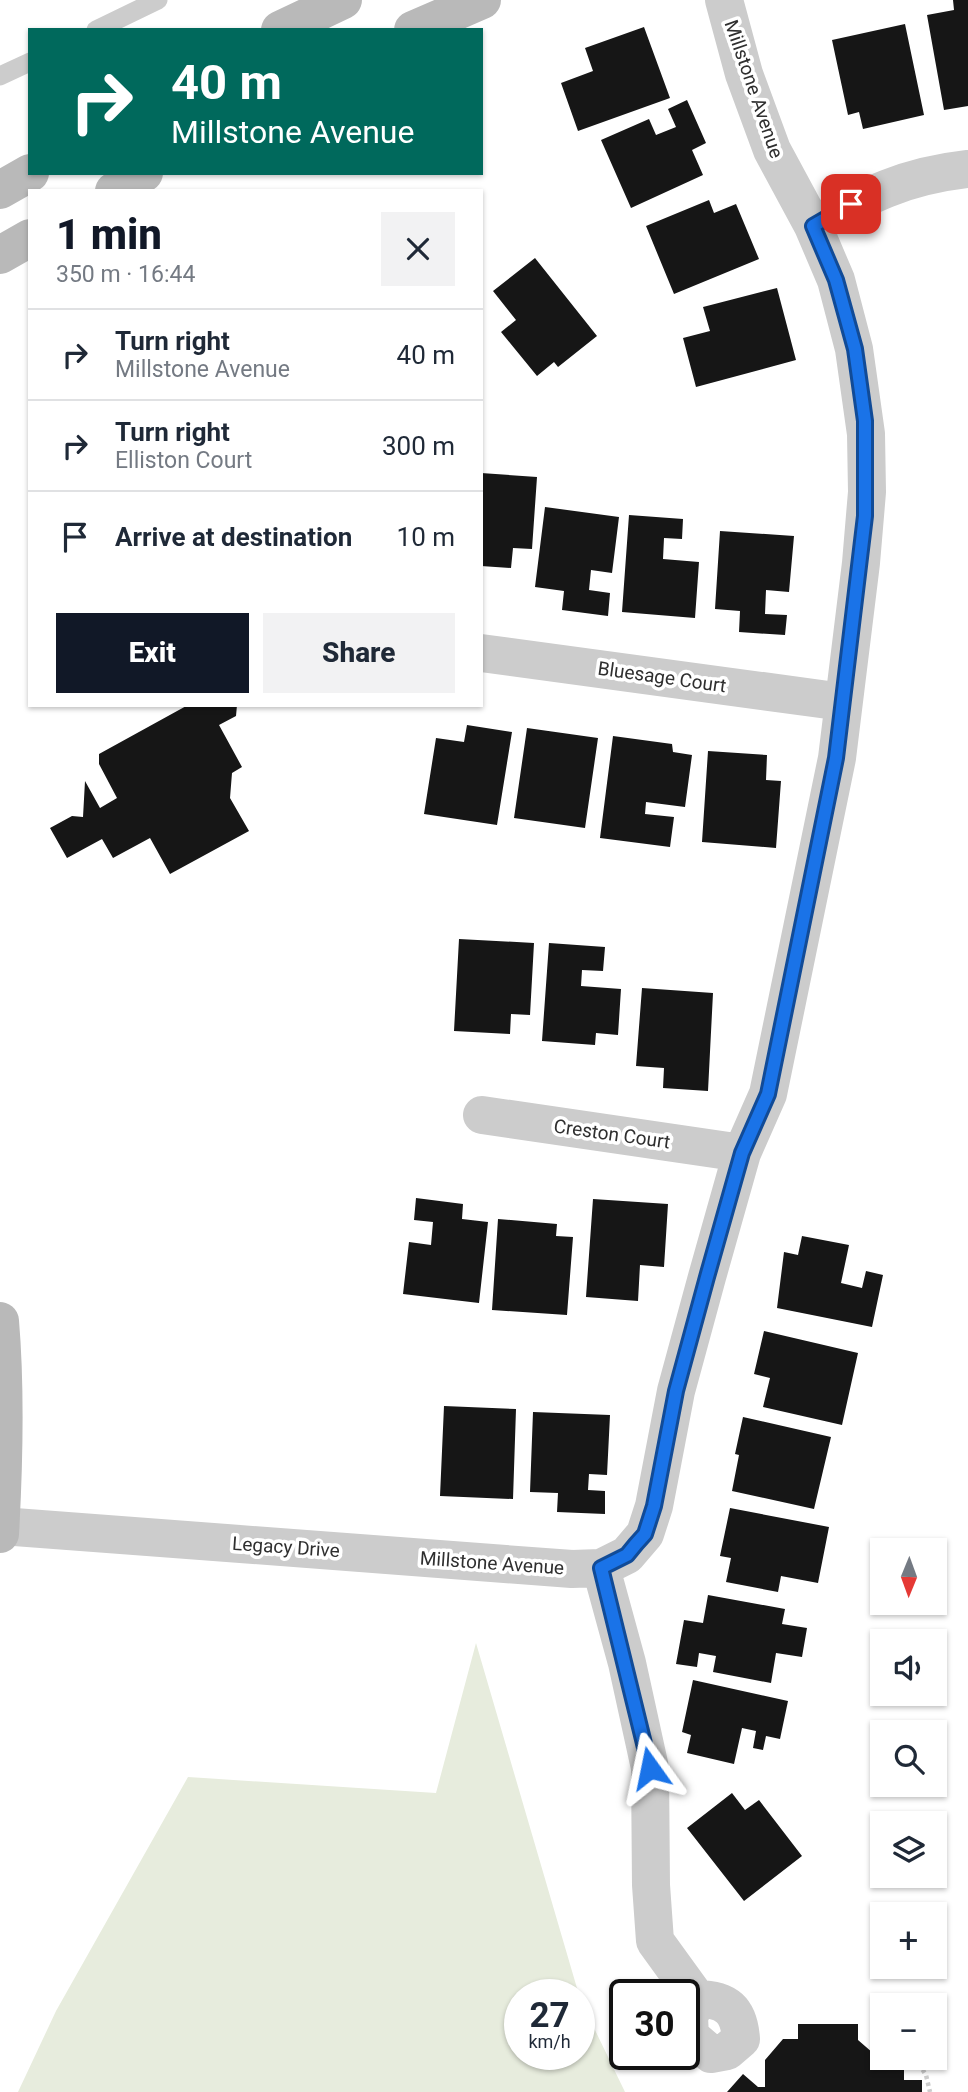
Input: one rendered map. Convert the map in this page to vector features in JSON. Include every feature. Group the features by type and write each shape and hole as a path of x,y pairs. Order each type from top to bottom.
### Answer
{"street":[{"path":"296,15 343,0"},
{"path":"418,28 482,0"},
{"name":"Millstone Avenue","path":"0,1526 587,1568 627,1555 645,1534 676,1391 742,1153 768,1094 836,758 867,492 865,421 855,349 836,280 813,226 772,149 744,74 723,0"},
{"path":"813,226 869,194 931,173 968,169"},
{"path":"0,190 28,174"},
{"path":"117,189 141,175"},
{"path":"0,255 28,239"},
{"name":"Bluesage Court","path":"483,653 843,702"},
{"name":"Creston Court","path":"482,1115 742,1153"},
{"path":"0,1321 4,1370 0,1534"},
{"path":"587,1568 650,1768 650,1885 655,1941 683,1979"}],"lane":[{"path":"100,28 158,0"},
{"path":"0,76 28,63"}],"path":[{"path":"923,2070 930,2092"}],"shaded area":[{"path":"476,1643 574,1979 504,1979 504,2070 595,2070 595,2030 609,2059 609,2070 614,2070 625,2092 18,2092 56,2011 188,1777 436,1793"}],"building":[{"path":"953,0 968,0 968,106 944,110 927,15 954,10"},
{"path":"905,24 924,115 863,129 859,112 848,115 832,40"},
{"path":"644,27 670,98 578,131 561,83 593,71 585,48"},
{"path":"687,100 706,143 692,150 703,175 631,208 601,140 649,119 656,135 676,127 668,109"},
{"path":"709,200 714,213 736,204 759,259 674,294 646,226"},
{"path":"535,258 597,336 558,367 554,362 537,376 501,332 516,320 493,291"},
{"path":"777,288 796,360 696,387 683,338 710,331 703,307"},
{"path":"483,473 537,477 532,549 513,548 511,568 483,566"},
{"path":"545,507 619,517 612,573 591,570 589,590 610,593 608,616 562,610 564,591 535,587"},
{"path":"629,515 683,519 682,539 664,538 663,559 699,562 695,618 622,612"},
{"path":"720,531 794,536 789,592 766,590 765,614 787,615 785,635 739,632 740,611 715,609"},
{"path":"184,707 237,707 236,716 219,725 242,767 232,773 230,798 249,831 170,874 150,838 113,858 102,839 67,858 50,828 72,816 83,817 85,781 100,808 117,798 99,764 99,754"},
{"path":"467,725 512,732 497,825 424,814 436,738 464,742"},
{"path":"527,728 598,738 585,828 514,818"},
{"path":"613,736 672,744 673,752 692,755 685,807 646,802 645,814 674,817 670,847 600,838"},
{"path":"708,751 767,755 766,780 781,781 776,848 702,842"},
{"path":"459,939 534,943 530,1015 511,1014 510,1034 454,1031"},
{"path":"549,943 605,947 603,971 582,970 581,986 621,989 618,1035 596,1033 595,1045 542,1041"},
{"path":"642,988 713,993 708,1091 663,1088 664,1068 636,1066"},
{"path":"416,1198 463,1204 462,1219 488,1222 479,1303 403,1294 409,1242 431,1245 433,1222 414,1220"},
{"path":"593,1199 668,1204 664,1267 640,1265 638,1301 586,1297"},
{"path":"498,1219 557,1224 556,1236 573,1237 567,1315 492,1310"},
{"path":"802,1236 849,1245 841,1283 862,1288 866,1271 883,1275 872,1327 777,1308 784,1252 798,1255"},
{"path":"764,1331 858,1353 842,1425 763,1407 770,1378 754,1374"},
{"path":"444,1406 516,1409 513,1499 440,1496"},
{"path":"533,1412 610,1415 607,1475 589,1474 588,1490 605,1491 605,1514 557,1512 558,1493 530,1492"},
{"path":"743,1417 831,1437 814,1509 732,1491 739,1455 735,1454"},
{"path":"730,1508 829,1527 818,1583 781,1576 778,1592 726,1582 731,1558 720,1556"},
{"path":"708,1595 785,1609 782,1624 807,1628 802,1657 776,1653 771,1683 713,1672 716,1656 699,1653 697,1667 676,1664 684,1620 703,1623"},
{"path":"693,1680 788,1701 780,1739 766,1736 763,1750 753,1748 756,1731 742,1728 734,1764 687,1753 691,1735 682,1732"},
{"path":"732,1793 745,1810 759,1800 802,1856 744,1901 687,1828"},
{"path":"798,2024 858,2024 858,2040 870,2050 870,2070 904,2070 904,2080 922,2080 922,2092 727,2092 743,2074 758,2087 765,2087 765,2060 783,2039 798,2039"}],"route":[{"path":"650,1768 627,1663 601,1568 627,1555 645,1534 654,1506 676,1391 707,1277 742,1153 768,1094 836,758 861,563 867,492 865,421 855,349 836,280 813,226 851,204"}]}
